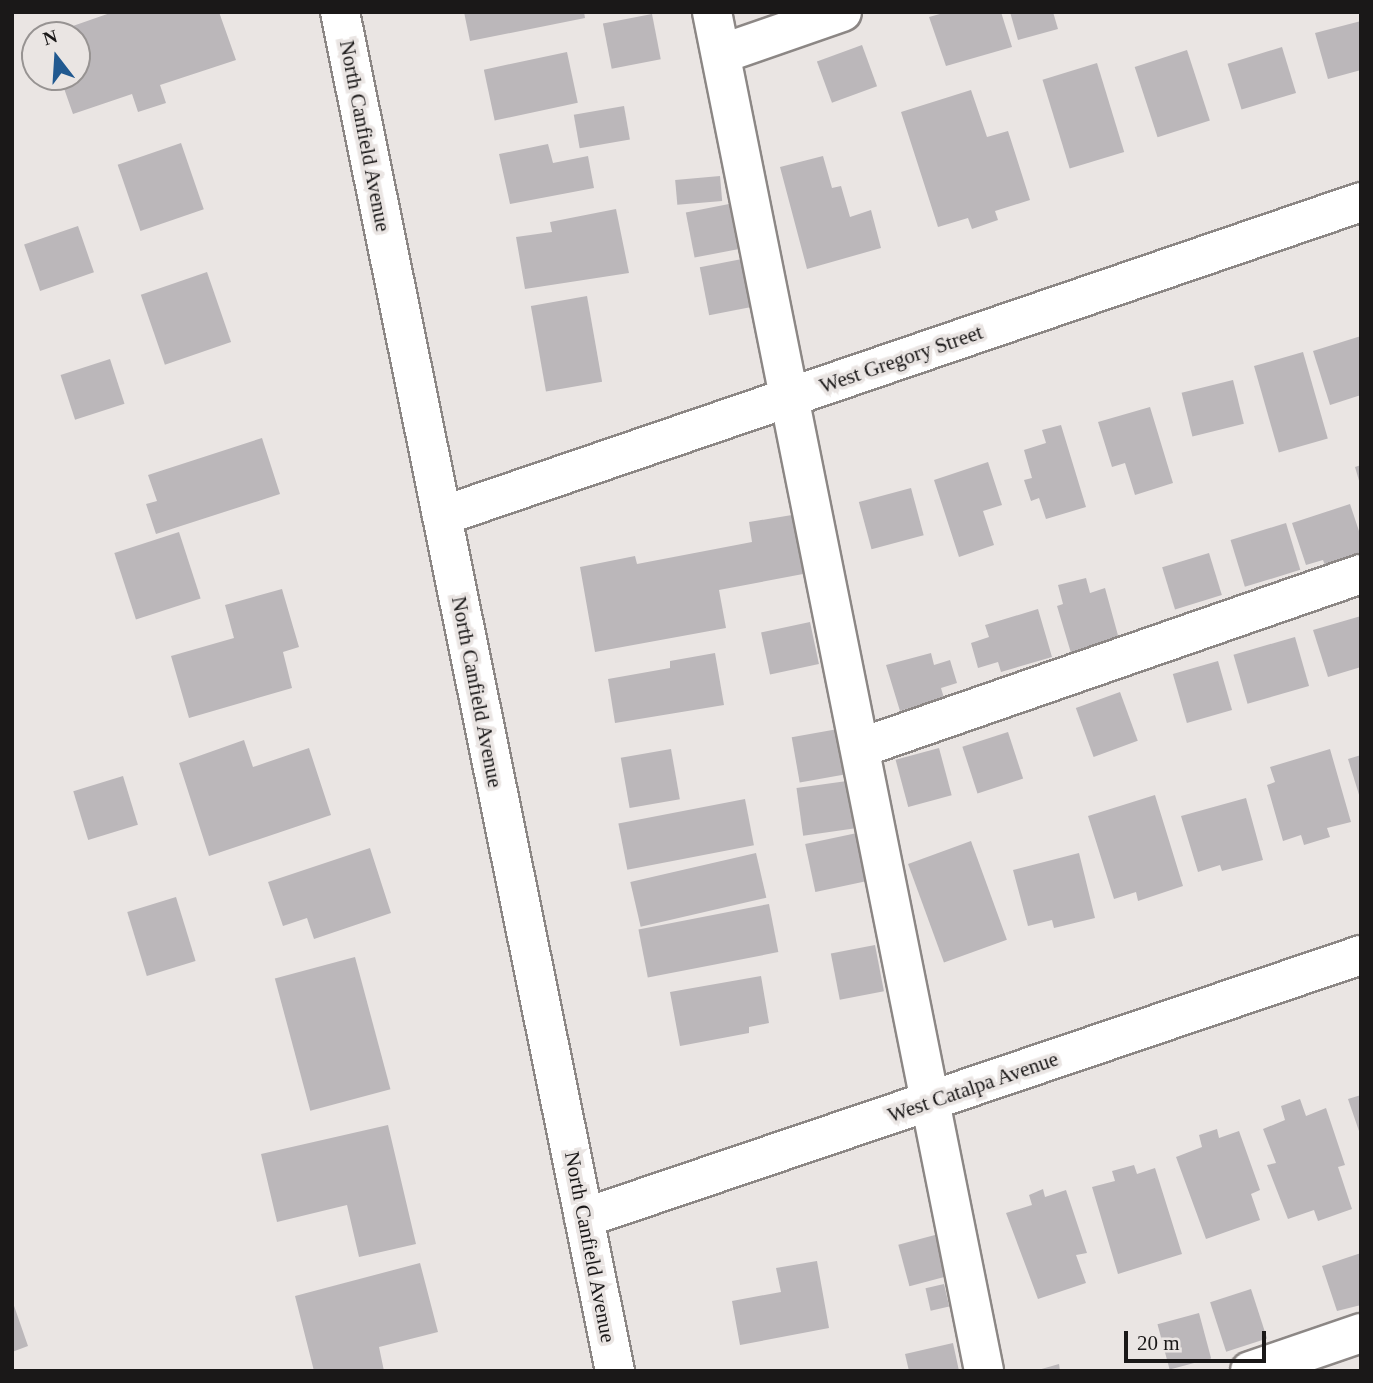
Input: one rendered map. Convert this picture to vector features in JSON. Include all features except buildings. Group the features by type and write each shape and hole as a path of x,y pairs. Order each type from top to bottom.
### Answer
{"street":[{"name":"North Canfield Avenue","path":"340,12 615,1371"},
{"path":"712,12 985,1371"},
{"path":"720,54 842,12"},
{"name":"West Gregory Street","path":"442,516 1361,202"},
{"path":"860,748 1361,574"},
{"name":"West Catalpa Avenue","path":"584,1218 1361,956"},
{"path":"1250,1371 1361,1333"}]}
